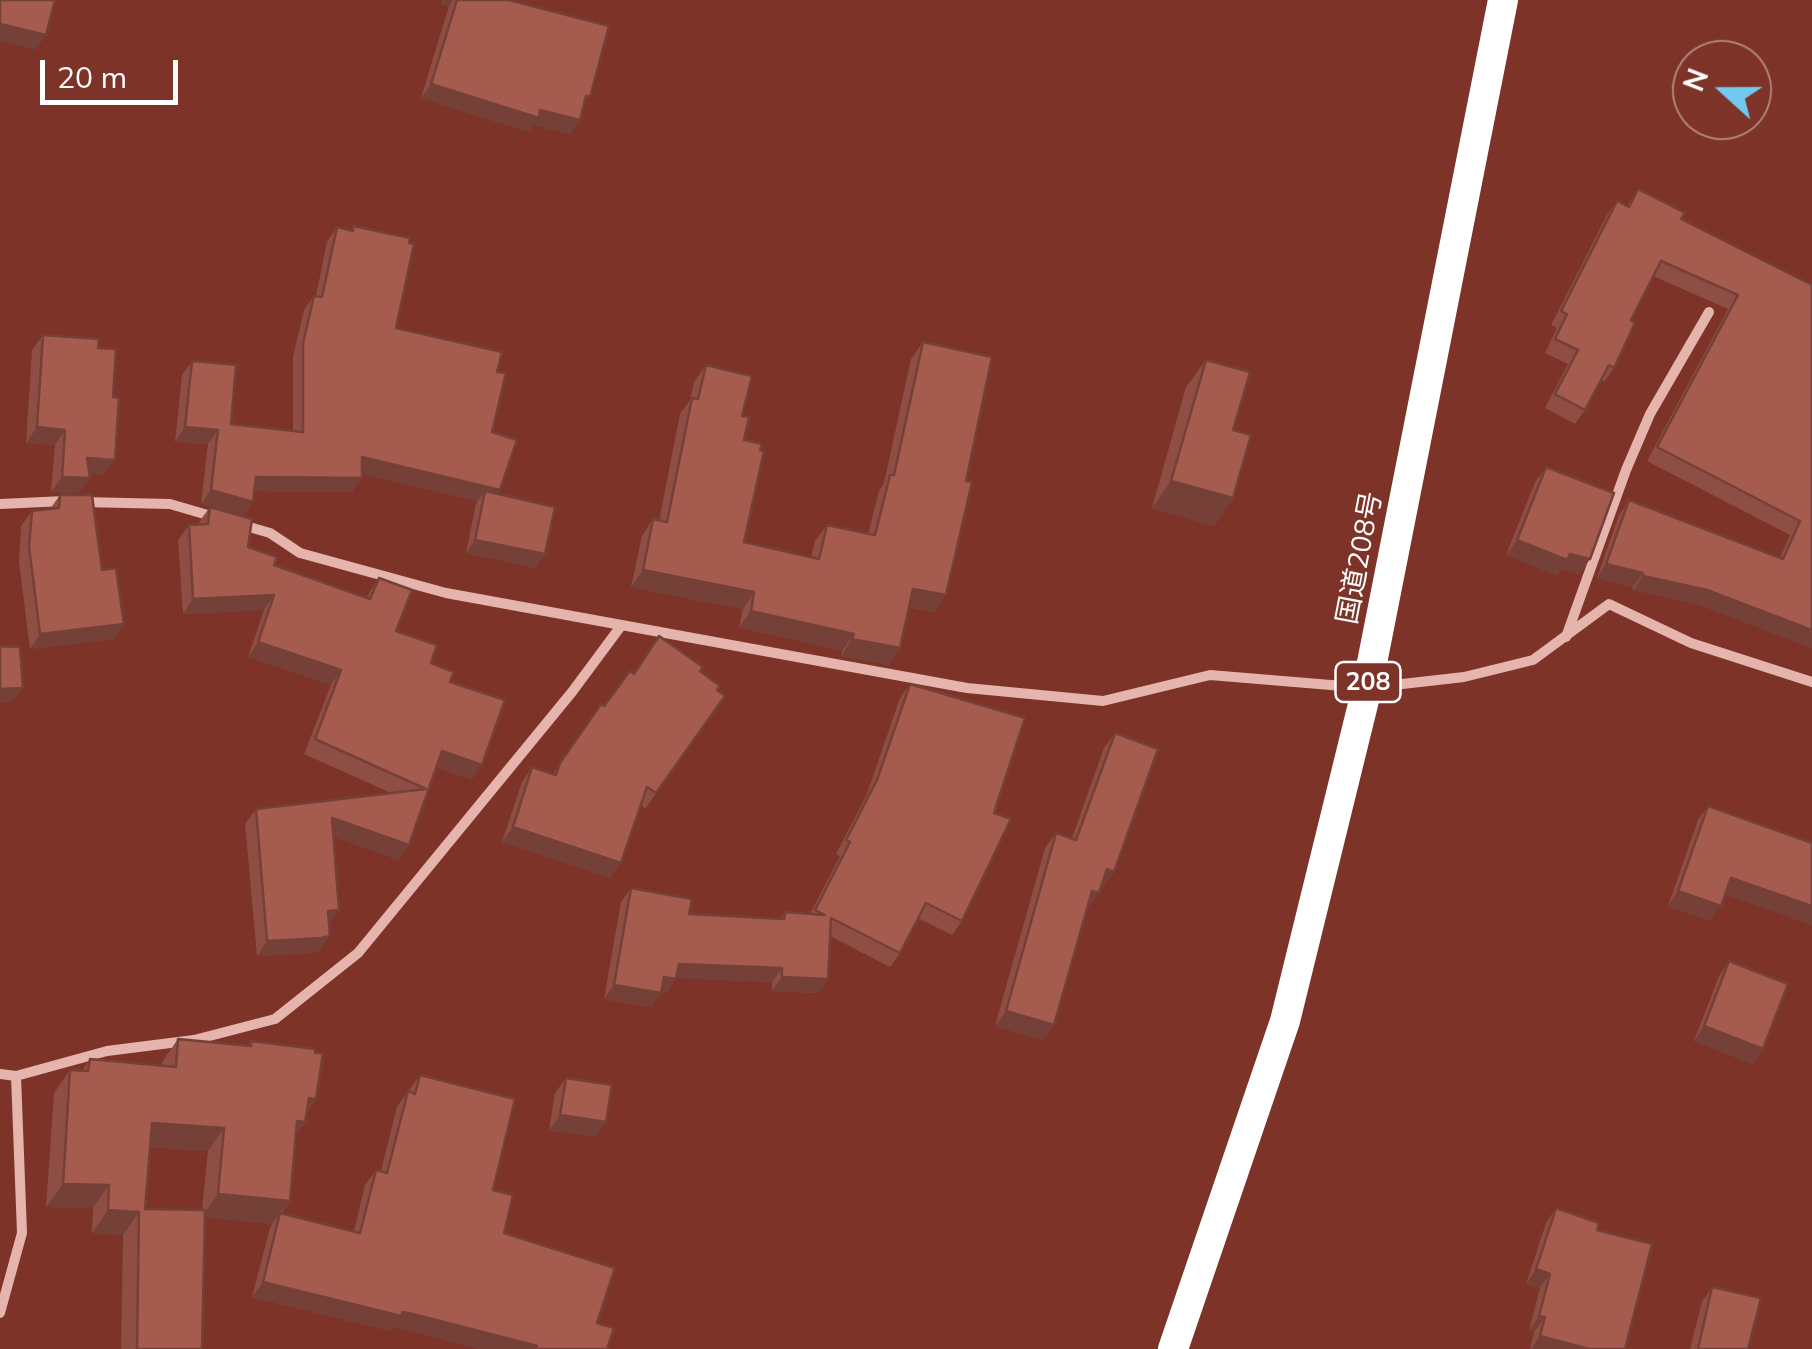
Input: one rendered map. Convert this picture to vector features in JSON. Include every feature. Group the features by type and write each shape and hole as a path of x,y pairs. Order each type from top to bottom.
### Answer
{"highway":[{"name":"国道208号","path":"1173,1349 1285,1021 1367,688 1503,0"}],"street":[{"path":"1565,638 1638,442 1709,312"},
{"path":"0,504 170,504 270,533 300,553 446,593 967,688 1104,701 1210,676 1367,688 1464,677 1533,660 1610,604 1691,643 1812,682"},
{"path":"0,1074 16,1076 108,1051 194,1040 275,1019 358,954 572,692 621,626"},
{"path":"0,1313 22,1233 16,1076"}],"building":[{"path":"0,0 55,0 46,35 0,24"},
{"path":"457,0 509,0 609,26 580,120 540,110 539,118 431,84"},
{"path":"1638,189 1685,213 1681,219 1812,285 1812,630 1707,590 1606,564 1629,500 1783,559 1800,521 1657,447 1738,295 1661,261 1631,320 1635,323 1614,368 1609,365 1585,410 1555,394 1578,350 1555,339 1567,314 1561,311 1617,201 1629,207"},
{"path":"353,226 410,238 409,243 414,244 396,328 502,352 497,372 506,373 492,432 517,440 500,490 362,457 362,478 256,477 253,502 211,490 218,430 185,427 192,361 236,365 231,424 303,432 303,343 314,296 322,297 337,227 353,231"},
{"path":"43,335 99,339 98,348 116,349 113,397 119,398 115,460 87,458 90,478 62,477 65,430 37,427"},
{"path":"923,342 992,357 966,481 972,482 946,595 913,589 900,648 751,611 754,592 643,570 653,519 667,522 692,398 698,399 706,365 752,376 742,416 749,417 744,440 762,444 760,450 764,451 744,542 819,559 827,525 875,535 890,475 894,475"},
{"path":"1206,360 1250,372 1233,430 1251,435 1233,498 1171,481"},
{"path":"1546,467 1614,493 1590,559 1570,554 1567,560 1517,540"},
{"path":"485,491 555,507 545,554 475,540"},
{"path":"60,495 92,495 102,570 116,568 124,624 40,634 29,547 32,511 59,508"},
{"path":"210,507 252,519 248,547 277,557 274,565 370,599 379,578 412,590 396,631 437,645 431,663 454,672 450,682 505,700 482,765 442,751 409,845 332,818 339,910 328,911 330,936 267,941 256,809 426,789 315,739 341,670 258,642 274,595 193,599 189,525 208,524"},
{"path":"659,636 703,667 700,671 720,686 717,690 725,696 656,793 647,787 621,863 513,827 532,767 556,775 560,763 601,704 604,706 630,671 634,674"},
{"path":"0,646 20,647 23,688 0,689"},
{"path":"910,684 1025,718 994,813 1011,819 962,921 926,903 900,953 831,918 828,979 782,977 782,968 679,964 676,979 664,977 661,993 614,985 631,888 692,899 689,914 784,919 785,912 825,915 815,910 877,780"},
{"path":"1115,733 1158,749 1114,872 1107,869 1099,893 1092,891 1054,1025 1006,1011 1056,833 1076,840"},
{"path":"1708,806 1812,843 1812,906 1731,878 1721,906 1678,891"},
{"path":"1729,961 1788,984 1763,1049 1704,1026"},
{"path":"178,1039 251,1046 251,1041 323,1053 316,1099 309,1098 305,1122 297,1121 290,1201 218,1194 224,1128 152,1123 145,1209 205,1210 202,1349 137,1349 139,1212 108,1210 109,1185 63,1184 70,1070 88,1071 90,1059 176,1067"},
{"path":"420,1075 515,1099 493,1190 513,1195 504,1233 615,1268 597,1323 614,1328 607,1349 536,1349 537,1346 413,1314 403,1312 401,1316 263,1282 280,1213 360,1233 376,1170 387,1173 408,1091 415,1094"},
{"path":"566,1078 612,1085 606,1122 560,1115"},
{"path":"1556,1208 1599,1223 1597,1230 1652,1244 1625,1349 1589,1349 1540,1336 1545,1317 1539,1316 1550,1274 1536,1269"},
{"path":"1712,1287 1761,1298 1748,1349 1698,1349"}]}
